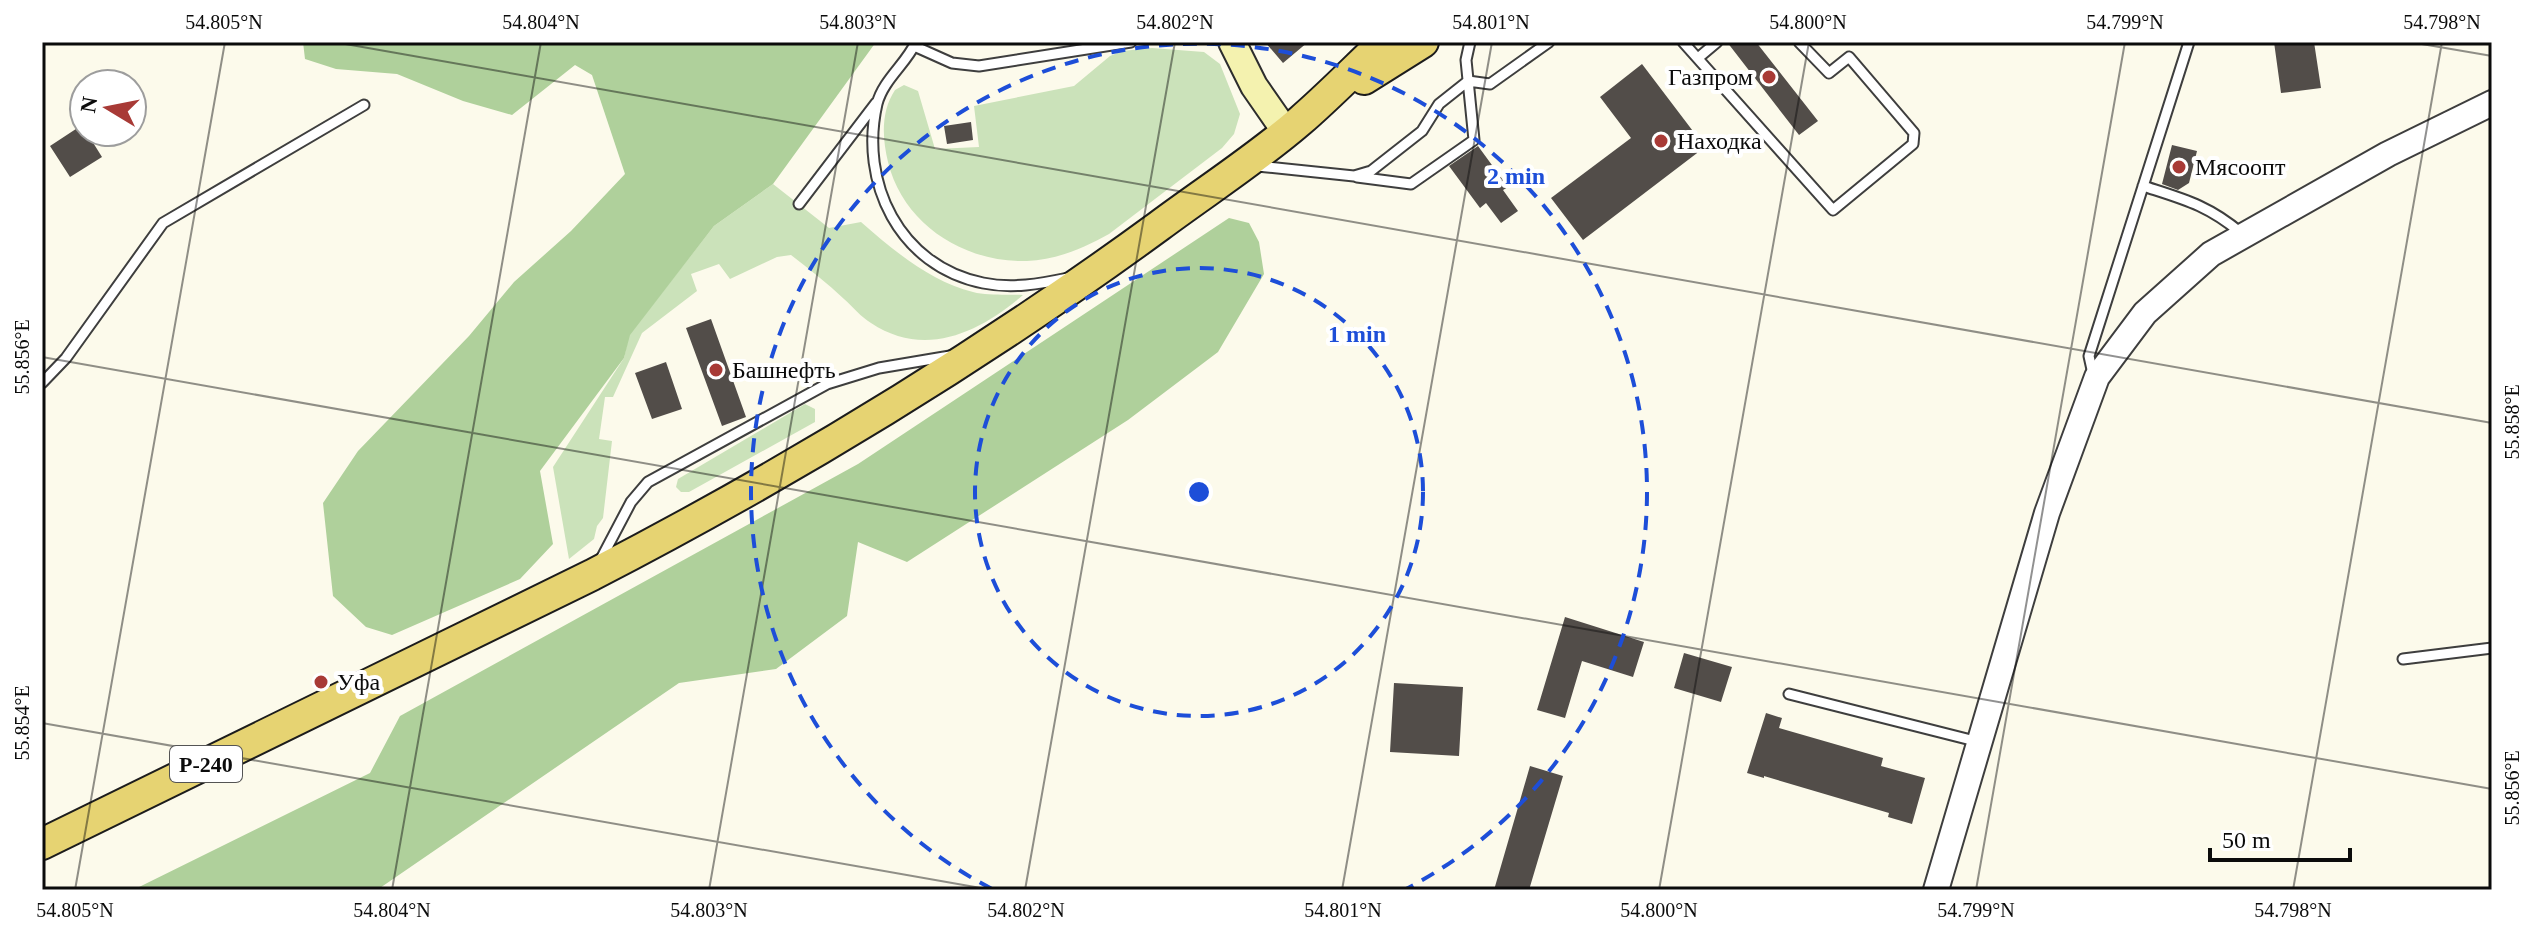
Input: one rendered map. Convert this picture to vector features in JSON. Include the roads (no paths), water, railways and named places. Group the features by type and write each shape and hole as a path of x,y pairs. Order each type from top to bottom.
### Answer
{"main road":[{"path":"1232,42 1249,76 1294,126"},
{"path":"1294,126 1384,42"},
{"path":"592,575 738,497 977,351 1096,272 1294,126 1423,42"},
{"name":"Р-240","path":"42,844 592,575"}],"street":[{"path":"1936,890 2047,513 2095,381 2145,313 2211,254 2388,154 2492,103"}],"lane":[{"path":"799,204 878,100 915,44 952,63 979,66 1131,42"},
{"path":"1242,165 1411,184 1474,140 1466,60 1470,42"},
{"path":"1354,176 1371,171 1422,131 1439,104 1468,81 1490,84 1549,42"},
{"path":"1683,42 1833,210 1913,144 1914,133 1849,57 1829,73 1799,42"},
{"path":"1698,58 1717,42"},
{"path":"2095,381 2089,356 2189,42"},
{"path":"878,100 872,137 873,166 882,198 895,223 927,257 958,276 984,283 1020,286 1096,272"},
{"path":"42,383 66,358 163,223 364,105"},
{"path":"2143,186 2218,213 2244,235"},
{"path":"592,575 631,502 648,482 827,384 879,368 977,351"},
{"path":"2403,659 2492,648"},
{"path":"1789,694 1979,742"}],"place":[{"name":"Газпром","path":"1769,77"},
{"name":"Находка","path":"1661,141"},
{"name":"Мясоопт","path":"2179,167"},
{"name":"Башнефть","path":"716,370"},
{"name":"Уфа","path":"321,682"}]}
